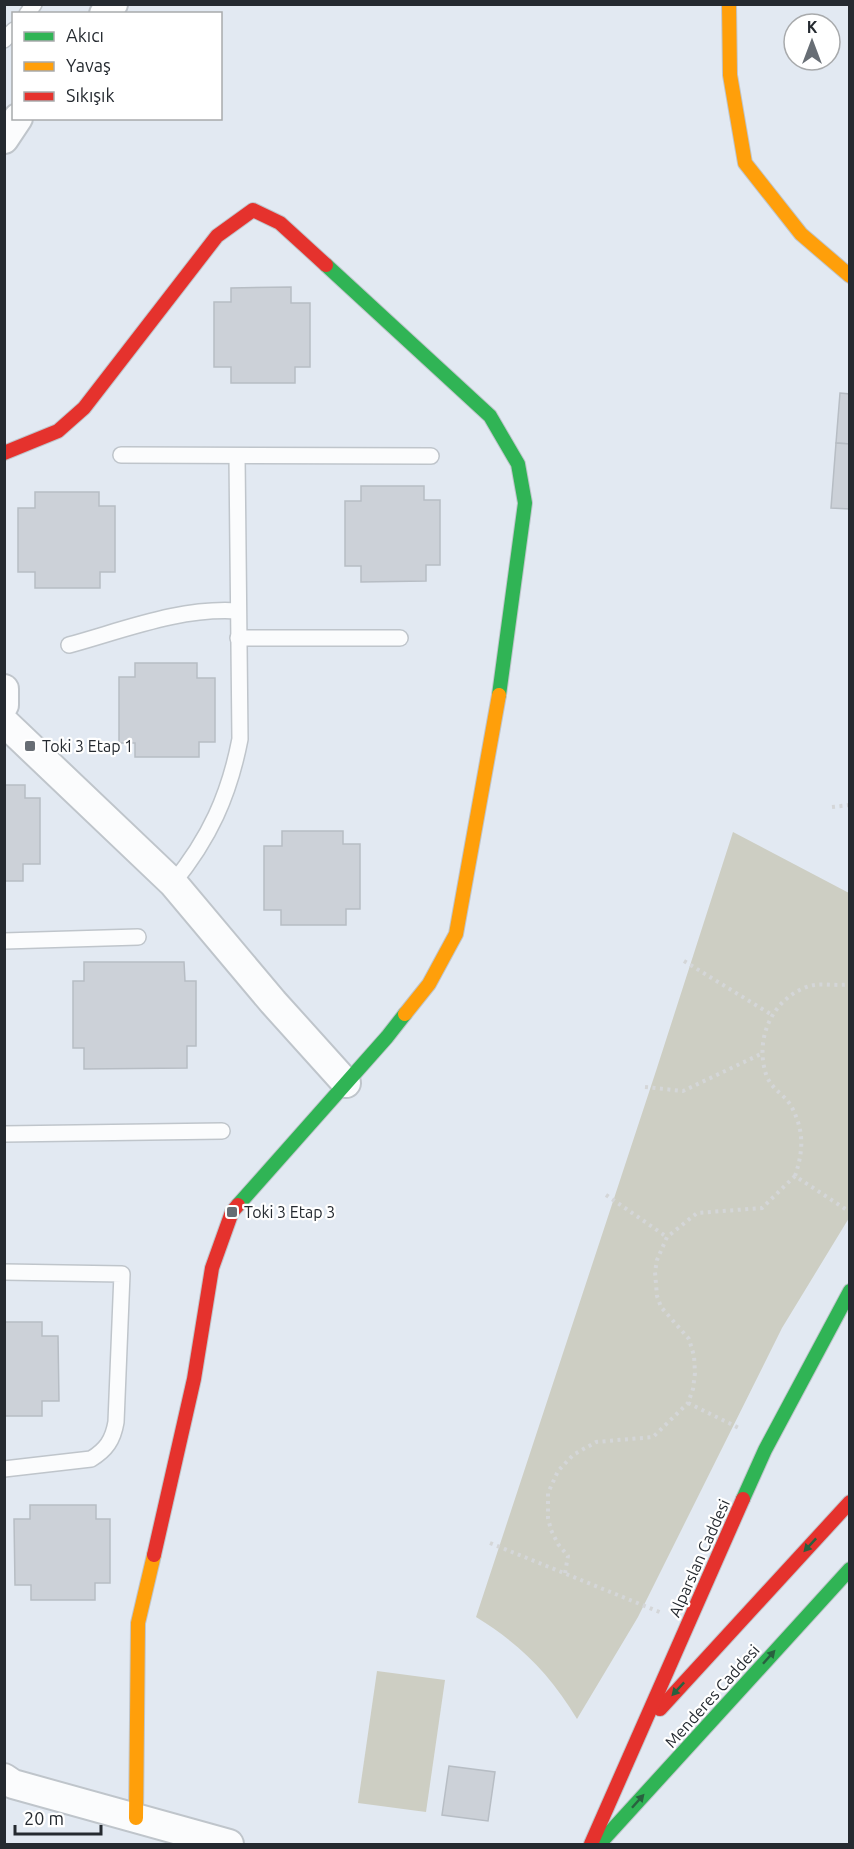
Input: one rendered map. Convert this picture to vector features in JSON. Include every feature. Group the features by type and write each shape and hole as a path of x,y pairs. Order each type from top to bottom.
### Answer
{"street":[{"path":"729,4 730,75 745,163 801,234 849,276"},
{"path":"4,453 58,431 84,408 217,237 254,210 280,223 490,416 518,464 525,503 497,708 456,934 429,984 387,1037 232,1212 212,1268 194,1379 138,1623 136,1818"},
{"path":"4,689 4,705"},
{"path":"4,722 173,883 273,1002 346,1083"},
{"name":"Alparslan Caddesi","path":"591,1845 769,1443 849,1291"},
{"name":"Menderes Caddesi","path":"642,1728 849,1502"},
{"name":"Menderes Caddesi","path":"598,1845 849,1569"},
{"path":"4,1778 13,1784 229,1845"}],"lane":[{"path":"121,455 431,456"},
{"path":"173,883 189,864 214,822 234,768 240,739 237,456"},
{"path":"69,645 174,616 216,610 238,611"},
{"path":"238,638 400,638"},
{"path":"4,941 138,937"},
{"path":"4,1134 222,1131"},
{"path":"4,1272 122,1274 116,1422 109,1444 91,1459 4,1469"}],"path":[{"path":"832,807 849,806"},
{"path":"684,961 772,1015"},
{"path":"565,1573 568,1556 550,1530 548,1518 548,1493 558,1472 573,1455 596,1442 653,1437 688,1403 693,1389 694,1356 689,1339 661,1307 656,1284 657,1260 667,1237 697,1213 762,1208 795,1176 801,1158 802,1140 799,1124 794,1109 773,1087 767,1076 763,1053 766,1028 772,1015 780,1003 804,988 819,983 849,984"},
{"path":"645,1087 683,1091 763,1053"},
{"path":"795,1176 849,1212"},
{"path":"606,1195 667,1237"},
{"path":"688,1403 769,1443"},
{"path":"490,1543 688,1624"}],"shaded area":[{"path":"733,832 849,893 849,1218 782,1328 638,1617 577,1719 556,1688 533,1661 507,1638 476,1617"},
{"path":"377,1671 445,1680 426,1812 358,1803"}],"building":[{"path":"291,287 291,303 310,303 310,367 295,367 295,383 231,383 231,367 214,367 214,302 231,302 231,288"},
{"path":"840,393 850,394 850,444 836,443"},
{"path":"836,443 850,444 850,509 831,508"},
{"path":"361,486 424,486 424,500 440,500 440,565 426,565 426,581 361,582 361,566 345,566 345,501 361,501"},
{"path":"35,492 99,492 99,506 115,506 115,572 100,572 100,588 35,588 35,572 18,572 18,508 35,508"},
{"path":"135,663 197,663 197,678 215,678 215,742 199,742 199,757 135,757 135,743 119,743 119,677 135,677"},
{"path":"4,785 25,785 25,798 40,798 40,864 23,864 23,881 4,881"},
{"path":"282,831 343,831 343,844 360,844 360,909 346,909 346,925 281,925 281,910 264,910 264,846 282,846"},
{"path":"84,962 184,962 185,981 196,981 196,1046 187,1046 187,1068 84,1069 84,1048 73,1048 73,981 84,981"},
{"path":"4,1322 42,1322 42,1336 58,1336 59,1401 42,1401 42,1416 4,1416"},
{"path":"30,1505 96,1505 96,1519 110,1519 110,1583 95,1583 95,1600 31,1600 31,1585 15,1585 14,1519 30,1519"},
{"path":"449,1766 495,1772 488,1821 442,1815"}],"traffic: fast":[{"path":"326,265 490,416 518,464 525,503 499,695"},
{"path":"238,1205 405,1014"},
{"path":"743,1499 765,1450 850,1291"},
{"path":"602,1841 850,1569"}],"traffic: slow":[{"path":"729,4 730,75 745,163 801,234 850,276"},
{"path":"405,1014 429,984 456,934 499,695"},
{"path":"136,1818 138,1623 154,1555"}],"traffic: jam":[{"path":"4,453 58,431 84,408 217,236 253,210 280,223 326,265"},
{"path":"154,1555 194,1379 212,1268 232,1212 238,1205"},
{"path":"591,1844 743,1499"},
{"path":"660,1709 850,1502"}],"place":[{"name":"Toki 3 Etap 1","path":"30,746"},
{"name":"Toki 3 Etap 3","path":"232,1212"}]}
